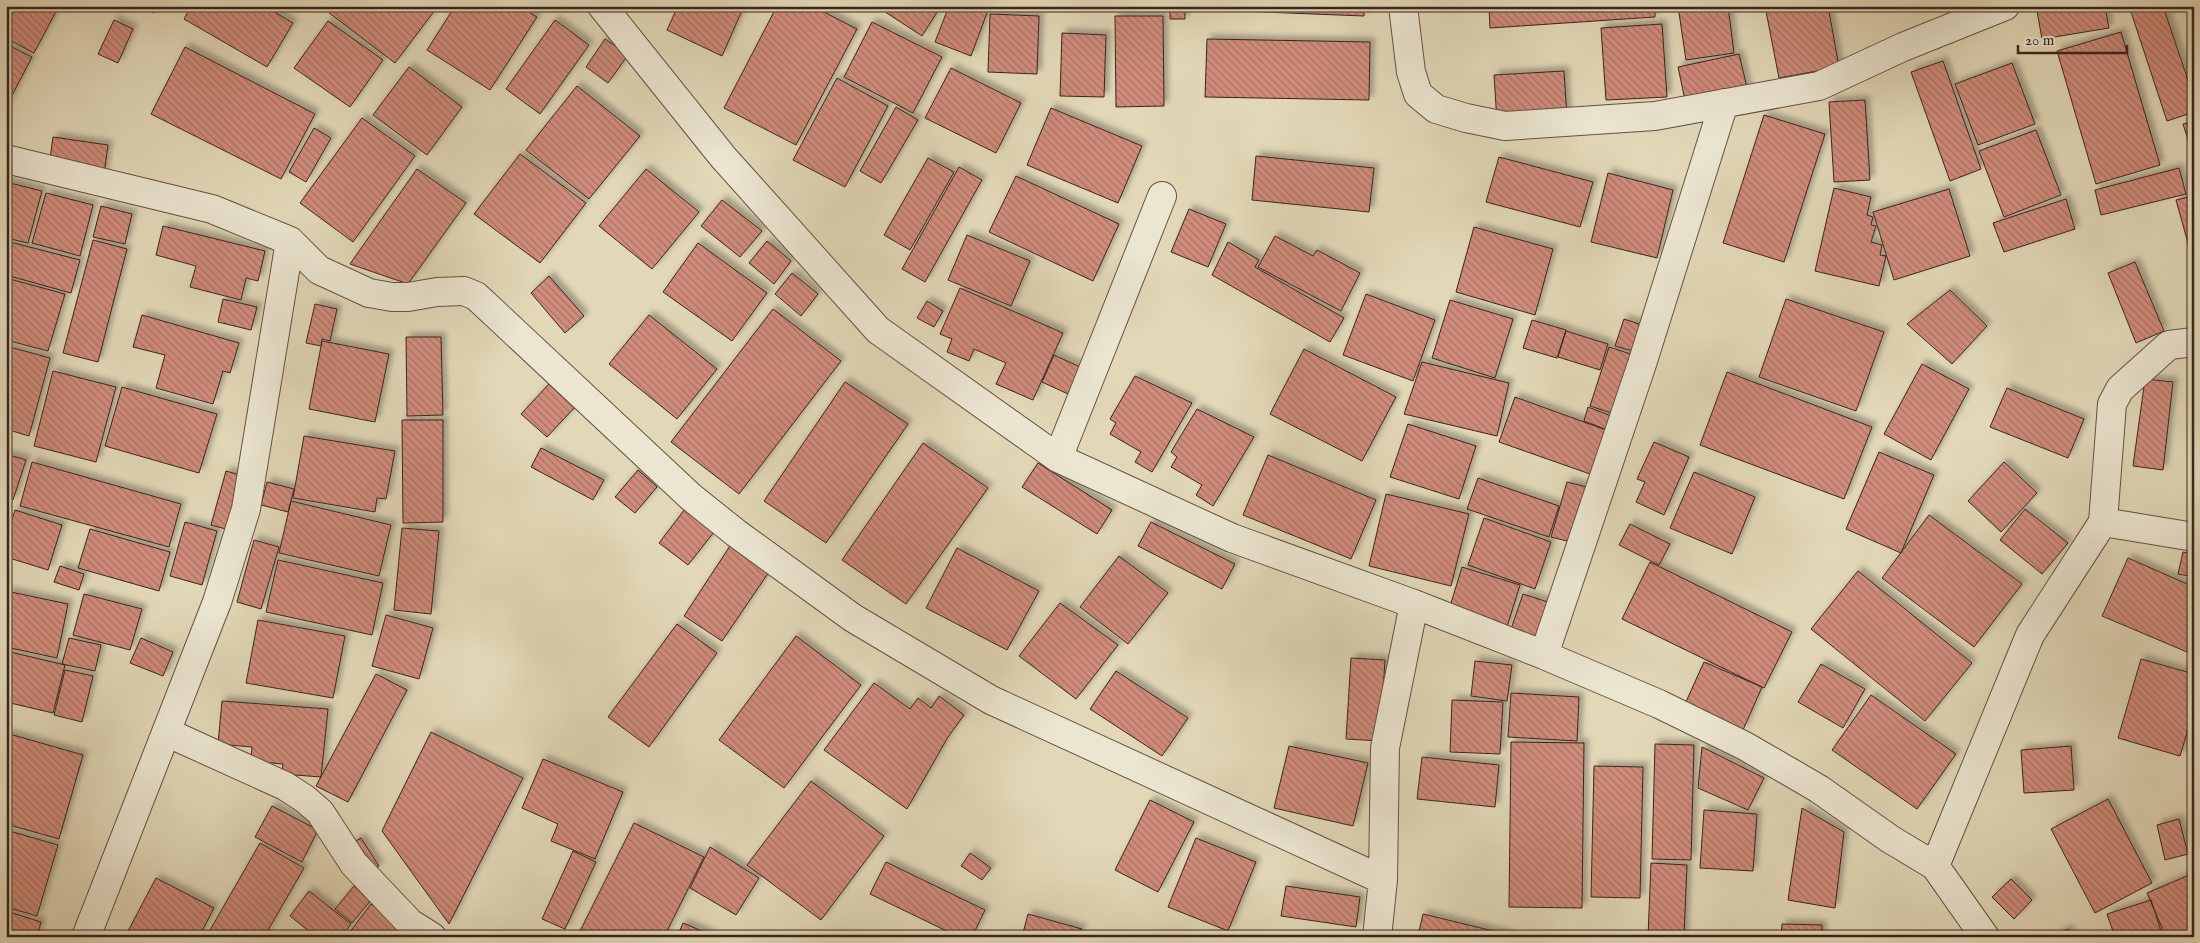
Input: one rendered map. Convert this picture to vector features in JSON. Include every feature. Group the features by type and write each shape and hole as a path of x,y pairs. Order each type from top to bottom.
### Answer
{"street":[{"path":"602,6 723,157 878,330 1058,458 1232,538 1414,604 1544,655 1659,704 1745,746 1819,789 1890,840 1935,866 1985,937"},
{"path":"1403,6 1411,72 1418,94 1436,109 1466,118 1505,126 1655,116 1819,86 1903,47 2004,6"},
{"path":"1544,655 1642,364 1724,104"},
{"path":"6,159 212,209 290,240 319,270 369,292 392,297 408,297 437,292 464,291 476,296 691,497 852,618 991,700 1383,880"},
{"path":"1058,458 1162,196"},
{"path":"86,937 217,602 246,509 290,240"},
{"path":"1935,866 2030,635 2103,522 2112,404 2120,389 2169,345 2194,342"},
{"path":"2103,522 2194,537"},
{"path":"1377,937 1383,880 1385,748 1414,604"},
{"path":"166,732 285,786 304,799 320,812 354,864 410,923 432,937"}],"building":[{"path":"6,6 59,6 34,53 6,38"},
{"path":"142,6 157,6 154,13"},
{"path":"191,6 264,6 293,23 267,67 184,19"},
{"path":"320,6 389,7 438,6 395,63"},
{"path":"455,6 519,6 537,17 490,90 427,50"},
{"path":"678,6 744,6 722,56 667,30"},
{"path":"777,6 812,6 857,29 796,145 724,108"},
{"path":"876,6 941,6 922,36"},
{"path":"949,6 979,6 988,10 971,56 935,42"},
{"path":"1170,6 1185,6 1185,19 1170,19"},
{"path":"1185,6 1230,6 1229,10 1185,8"},
{"path":"1237,6 1364,6 1364,16 1237,11"},
{"path":"1489,6 1655,6 1655,17 1490,28"},
{"path":"1678,6 1728,6 1734,53 1686,60"},
{"path":"1765,6 1828,6 1839,67 1779,78"},
{"path":"2062,6 2105,6 2109,28 2042,39 2037,11"},
{"path":"2129,6 2163,6 2194,98 2194,112 2167,121"},
{"path":"990,14 1039,16 1037,74 988,72"},
{"path":"1115,16 1163,16 1164,106 1116,107"},
{"path":"114,20 133,29 118,63 98,54"},
{"path":"555,20 589,45 540,114 506,89"},
{"path":"328,21 383,60 350,107 294,68"},
{"path":"872,22 942,57 913,113 844,77"},
{"path":"1662,24 1667,97 1606,100 1601,28"},
{"path":"2121,32 2160,165 2096,184 2057,51"},
{"path":"1062,33 1106,35 1104,97 1060,96"},
{"path":"605,39 628,55 608,83 586,67"},
{"path":"1207,39 1370,42 1369,100 1205,97"},
{"path":"6,44 32,57 6,107"},
{"path":"185,47 315,114 281,179 151,114"},
{"path":"1739,54 1748,92 1686,105 1678,67"},
{"path":"1943,61 1981,169 1950,181 1911,72"},
{"path":"2012,63 2035,124 1978,145 1955,84"},
{"path":"409,67 462,107 427,155 373,115"},
{"path":"951,68 1021,103 996,153 925,118"},
{"path":"1564,71 1567,117 1497,122 1494,75"},
{"path":"837,78 888,106 845,187 793,160"},
{"path":"577,86 640,136 589,199 526,150"},
{"path":"1865,100 1870,180 1834,182 1829,102"},
{"path":"896,107 918,120 881,183 860,171"},
{"path":"1051,108 1142,146 1118,203 1027,165"},
{"path":"1764,115 1825,134 1784,262 1723,243"},
{"path":"362,118 415,156 353,242 300,203"},
{"path":"2194,121 2194,158 2183,124"},
{"path":"314,128 331,138 306,182 289,172"},
{"path":"2036,130 2061,195 2004,217 1979,151"},
{"path":"53,137 108,145 104,174 49,166"},
{"path":"520,154 586,203 540,263 474,214"},
{"path":"1256,156 1374,168 1369,212 1252,200"},
{"path":"1499,157 1593,182 1580,227 1486,202"},
{"path":"928,158 954,172 910,250 884,235"},
{"path":"959,167 982,180 925,282 902,269"},
{"path":"2179,168 2186,194 2101,215 2095,190"},
{"path":"417,169 466,203 408,284 350,264"},
{"path":"646,169 699,212 652,269 599,226"},
{"path":"1608,173 1673,190 1657,258 1591,242"},
{"path":"1016,176 1119,224 1093,281 989,232"},
{"path":"6,182 42,191 28,243 6,238"},
{"path":"1834,188 1871,197 1867,215 1873,217 1871,225 1876,226 1871,242 1882,245 1880,255 1886,256 1879,286 1815,271"},
{"path":"1949,189 1970,256 1894,280 1873,212"},
{"path":"46,193 93,205 80,256 32,243"},
{"path":"2193,196 2194,254 2191,254 2176,200"},
{"path":"2066,199 2075,229 2004,252 1993,223"},
{"path":"722,200 762,231 740,257 701,226"},
{"path":"101,206 132,214 125,244 93,237"},
{"path":"1189,209 1226,224 1208,267 1171,252"},
{"path":"163,226 265,251 258,281 246,278 241,300 190,287 196,266 156,255"},
{"path":"1474,227 1553,249 1535,315 1456,292"},
{"path":"967,235 1030,261 1011,306 948,280"},
{"path":"1275,236 1313,256 1317,250 1360,273 1341,311 1258,267"},
{"path":"93,240 127,249 98,362 63,353"},
{"path":"6,241 80,260 71,293 6,275"},
{"path":"767,241 791,261 774,284 749,263"},
{"path":"1228,242 1259,260 1255,267 1344,318 1330,342 1212,275"},
{"path":"698,243 767,293 732,341 663,292"},
{"path":"2135,262 2164,331 2136,343 2108,273"},
{"path":"792,273 818,294 801,316 775,294"},
{"path":"549,276 584,316 565,333 531,293"},
{"path":"6,278 65,294 48,351 6,340"},
{"path":"960,288 1063,333 1033,400 996,384 1006,363 974,349 969,361 947,352 952,339 940,334"},
{"path":"1950,290 1987,326 1952,364 1907,324"},
{"path":"1366,294 1435,320 1413,381 1343,355"},
{"path":"223,299 257,307 251,330 218,322"},
{"path":"1786,299 1884,332 1856,411 1759,377"},
{"path":"1450,300 1513,319 1495,378 1432,358"},
{"path":"927,301 943,311 934,327 917,318"},
{"path":"315,304 337,309 330,341 322,339 321,346 306,343"},
{"path":"773,309 841,361 739,494 671,442"},
{"path":"142,315 239,343 230,373 223,371 213,404 156,388 165,355 133,347"},
{"path":"649,315 717,369 677,419 609,364"},
{"path":"1624,319 1651,328 1643,354 1615,346"},
{"path":"1532,320 1566,330 1557,358 1523,348"},
{"path":"1566,331 1608,344 1600,370 1558,357"},
{"path":"406,337 441,337 443,415 407,416"},
{"path":"322,341 389,354 375,422 309,409"},
{"path":"6,346 50,358 29,436 6,429"},
{"path":"1609,347 1640,357 1621,416 1590,406"},
{"path":"1304,349 1396,397 1362,461 1270,414"},
{"path":"1054,355 1080,367 1068,394 1042,382"},
{"path":"1422,362 1509,383 1497,436 1404,414"},
{"path":"1922,364 1969,389 1931,460 1884,434"},
{"path":"53,371 116,387 96,462 34,446"},
{"path":"1727,372 1872,427 1844,499 1700,445"},
{"path":"1135,376 1192,403 1152,472 1135,462 1141,452 1110,434 1116,423 1110,419"},
{"path":"2145,379 2173,382 2163,470 2133,466"},
{"path":"845,382 908,424 826,543 764,501"},
{"path":"549,384 575,407 547,437 521,414"},
{"path":"122,387 217,414 199,473 105,446"},
{"path":"2007,388 2084,419 2068,458 1990,427"},
{"path":"1515,397 1606,430 1590,474 1499,442"},
{"path":"1588,407 1619,419 1615,433 1584,421"},
{"path":"1197,409 1254,437 1213,506 1196,495 1202,485 1171,467 1177,457 1171,452"},
{"path":"402,420 443,420 443,522 403,523"},
{"path":"1408,424 1476,446 1459,499 1390,477"},
{"path":"304,436 395,451 386,499 377,498 375,512 293,498"},
{"path":"1654,442 1689,457 1664,515 1636,502 1645,482 1637,479"},
{"path":"923,443 988,488 906,604 842,560"},
{"path":"541,448 604,480 593,500 531,467"},
{"path":"1879,452 1934,475 1901,553 1846,529"},
{"path":"6,454 26,460 13,500 6,498"},
{"path":"1268,455 1376,500 1351,559 1243,515"},
{"path":"32,462 181,504 169,547 20,506"},
{"path":"2004,462 2037,493 2001,532 1968,501"},
{"path":"1038,463 1112,510 1097,534 1022,487"},
{"path":"638,470 657,487 635,513 615,497"},
{"path":"226,471 240,475 226,529 211,525"},
{"path":"1694,472 1755,497 1732,554 1670,528"},
{"path":"1478,478 1559,506 1549,537 1467,509"},
{"path":"267,482 294,489 288,512 261,505"},
{"path":"1567,482 1591,488 1575,543 1551,537"},
{"path":"1386,494 1469,514 1451,586 1369,566"},
{"path":"291,501 391,525 379,576 279,553"},
{"path":"685,509 714,532 688,565 659,543"},
{"path":"2025,509 2068,543 2042,574 2000,540"},
{"path":"15,510 62,525 48,570 6,557 6,538"},
{"path":"1929,515 2022,584 1974,647 1882,578"},
{"path":"1484,518 1551,542 1535,589 1468,565"},
{"path":"185,522 217,531 202,585 170,576"},
{"path":"1151,522 1235,564 1222,589 1138,546"},
{"path":"1630,524 1670,544 1659,565 1619,545"},
{"path":"402,528 439,531 431,614 394,610"},
{"path":"90,529 170,552 159,591 78,568"},
{"path":"254,540 279,547 261,609 237,602"},
{"path":"730,546 769,572 722,641 684,616"},
{"path":"957,548 1039,591 1007,650 926,608"},
{"path":"2183,552 2194,555 2194,577 2178,574"},
{"path":"1119,556 1168,593 1128,644 1080,607"},
{"path":"2128,558 2194,587 2194,655 2102,616"},
{"path":"278,560 383,583 372,635 266,612"},
{"path":"1650,562 1792,632 1764,688 1622,619"},
{"path":"60,566 84,574 79,590 54,582"},
{"path":"1462,567 1520,585 1506,630 1448,613"},
{"path":"1858,571 1972,663 1925,721 1811,629"},
{"path":"6,591 68,604 57,658 6,647"},
{"path":"84,594 142,609 130,650 73,635"},
{"path":"1523,594 1557,605 1544,641 1511,629"},
{"path":"1060,603 1118,645 1076,699 1019,656"},
{"path":"386,615 433,628 419,679 372,666"},
{"path":"258,620 345,636 333,698 246,683"},
{"path":"677,624 717,653 649,747 608,717"},
{"path":"796,636 861,685 784,788 719,740"},
{"path":"69,638 101,645 95,671 62,664"},
{"path":"141,638 173,652 163,676 130,663"},
{"path":"6,651 65,665 53,713 6,702"},
{"path":"1351,658 1385,660 1380,741 1346,739"},
{"path":"2141,659 2194,674 2194,710 2180,756 2118,738"},
{"path":"1475,661 1512,665 1507,701 1471,696"},
{"path":"1704,662 1762,687 1743,730 1685,704"},
{"path":"1821,664 1865,689 1843,728 1798,702"},
{"path":"65,670 93,676 82,722 54,715"},
{"path":"1116,671 1188,718 1162,756 1090,709"},
{"path":"376,674 407,690 348,802 316,786"},
{"path":"874,683 910,709 918,698 931,708 939,696 964,715 948,737 907,809 824,750"},
{"path":"1511,693 1579,697 1577,741 1508,737"},
{"path":"1871,695 1956,754 1917,809 1832,750"},
{"path":"1452,700 1503,702 1500,754 1450,752"},
{"path":"222,701 328,709 321,777 282,774 283,764 251,761 252,747 218,744"},
{"path":"431,732 523,778 449,924 382,831"},
{"path":"6,733 83,755 59,839 6,824"},
{"path":"1511,742 1584,743 1582,908 1509,907"},
{"path":"1655,744 1694,745 1691,860 1652,859"},
{"path":"1289,746 1368,763 1353,826 1274,808"},
{"path":"2071,746 2074,790 2024,793 2021,750"},
{"path":"1702,747 1764,778 1748,810 1698,788"},
{"path":"1422,757 1499,765 1495,807 1417,799"},
{"path":"543,759 623,792 595,859 551,841 558,824 522,808"},
{"path":"1594,766 1643,767 1640,898 1591,897"},
{"path":"811,781 884,836 821,920 747,865"},
{"path":"2108,799 2152,883 2095,913 2051,829"},
{"path":"1150,800 1194,822 1158,892 1115,870"},
{"path":"272,806 318,830 302,862 255,837"},
{"path":"1802,808 1844,832 1835,908 1788,900"},
{"path":"1704,810 1757,814 1753,871 1700,868"},
{"path":"2179,819 2188,854 2165,860 2157,825"},
{"path":"634,823 704,857 664,937 577,937"},
{"path":"6,830 58,845 37,916 6,907"},
{"path":"361,838 379,866 369,872 351,844"},
{"path":"1196,838 1256,862 1228,931 1168,907"},
{"path":"260,843 304,868 264,937 206,937"},
{"path":"710,847 759,878 736,915 690,888"},
{"path":"573,851 596,862 565,929 542,919"},
{"path":"970,853 991,868 982,880 961,866"},
{"path":"886,862 985,910 972,937 959,937 870,894"},
{"path":"1651,863 1687,865 1684,937 1648,937"},
{"path":"2194,873 2194,937 2166,937 2147,893"},
{"path":"156,878 214,908 199,937 134,937 127,933"},
{"path":"2011,879 2032,900 2014,919 1992,897"},
{"path":"354,886 371,900 352,923 335,909"},
{"path":"1286,886 1360,897 1356,927 1281,916"},
{"path":"309,891 351,924 341,937 316,937 290,916"},
{"path":"2151,900 2163,937 2115,937 2107,914"},
{"path":"371,904 401,926 393,937 346,937"},
{"path":"6,911 41,922 37,937 6,937"},
{"path":"1028,914 1082,929 1079,937 1022,937"},
{"path":"1423,914 1510,935 1510,937 1421,937 1418,936"},
{"path":"683,923 716,937 677,937"},
{"path":"1782,924 1822,925 1822,937 1781,937"},
{"path":"2068,929 2072,937 2053,937"}]}
